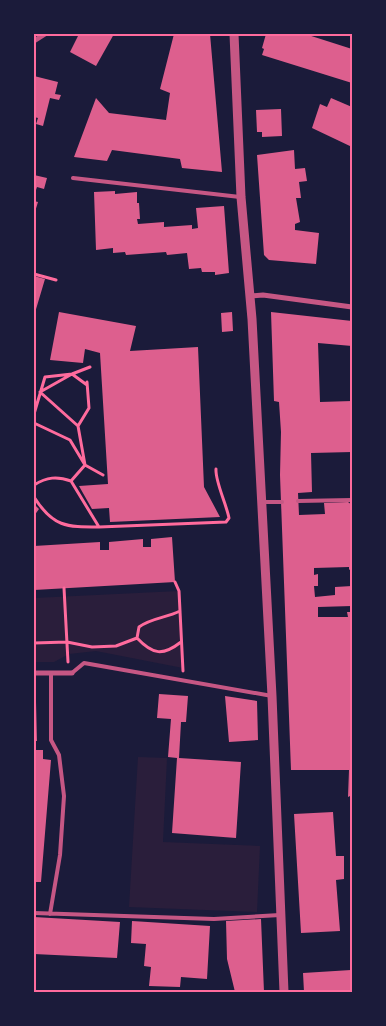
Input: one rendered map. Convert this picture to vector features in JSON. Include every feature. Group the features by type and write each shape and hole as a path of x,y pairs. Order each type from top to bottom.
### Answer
{"street":[{"path":"34,41 45,34"},
{"path":"234,34 241,197 250,296 272,696 284,992"},
{"path":"250,296 263,295 352,306"},
{"path":"34,674 69,673"}],"lane":[{"path":"73,178 241,197"},
{"path":"298,502 352,500"},
{"path":"261,502 282,502"},
{"path":"69,673 84,663 272,696"},
{"path":"50,914 60,855 64,796 59,755 51,740 51,673"},
{"path":"34,913 214,919 280,915"}],"path":[{"path":"34,274 56,280"},
{"path":"40,392 72,374 90,367"},
{"path":"34,414 45,377 72,374 87,384 89,408 78,426"},
{"path":"40,392 78,426 85,465"},
{"path":"34,423 70,440 85,465 103,475"},
{"path":"71,481 85,465"},
{"path":"34,497 55,523 79,527 226,522 229,518 225,499 216,476 216,469"},
{"path":"34,485 50,478 59,477 71,481 99,527"},
{"path":"175,582 180,611 182,680"},
{"path":"64,588 69,673"},
{"path":"137,638 139,627 148,620 169,616 180,611"},
{"path":"34,643 67,642 92,647 116,646 137,638"},
{"path":"137,638 145,647 157,652 169,652 181,642"}],"shaded area":[{"path":"179,591 183,668 96,651 69,654 54,662 34,662 34,598"},
{"path":"138,757 167,758 163,842 260,846 257,912 129,907"}],"building":[{"path":"79,34 114,34 96,66 70,52"},
{"path":"174,34 210,34 222,172 182,168 180,159 112,150 107,161 74,157 96,98 109,113 166,120 170,93 160,89"},
{"path":"266,34 305,34 352,49 352,83 262,55"},
{"path":"34,76 58,82 55,94 61,95 59,100 50,98 43,126 36,124 38,118 34,117"},
{"path":"331,98 352,107 352,147 312,128 320,104 327,107"},
{"path":"281,109 282,136 262,137 262,132 257,132 256,110"},
{"path":"294,150 295,169 305,168 307,181 299,182 301,198 296,198 300,222 295,224 295,230 319,233 316,264 269,260 264,255 257,155"},
{"path":"34,175 47,178 44,189 37,187 34,196"},
{"path":"115,191 115,194 137,192 140,219 137,219 138,224 164,222 164,227 192,225 192,229 198,228 196,208 224,206 229,273 215,275 215,272 202,272 201,268 189,269 187,253 167,255 166,252 126,255 125,252 113,253 113,248 96,250 94,192"},
{"path":"34,201 38,202 34,215"},
{"path":"34,276 45,279 34,316"},
{"path":"59,312 136,326 130,351 198,347 204,487 220,517 110,522 109,508 92,509 79,486 108,484 100,353 85,349 83,363 50,360"},
{"path":"232,312 233,331 222,332 221,313"},
{"path":"271,312 352,321 352,346 318,343 320,402 352,401 352,452 311,453 312,492 298,493 299,515 325,514 324,503 348,502 352,505 352,568 349,570 349,567 314,568 314,575 318,574 318,586 314,586 315,597 335,595 335,587 352,586 352,606 318,607 318,617 348,617 347,612 352,612 352,795 348,797 349,770 291,770 280,475 281,432 279,402 274,401"},
{"path":"34,504 39,509 34,516"},
{"path":"172,537 175,582 34,590 34,546 100,542 100,550 109,550 109,542 143,539 143,547 151,547 151,539"},
{"path":"159,694 188,696 186,722 181,722 179,758 241,762 236,838 172,833 177,758 168,757 171,719 157,718"},
{"path":"225,696 257,701 258,740 229,742"},
{"path":"34,702 36,702 37,741 34,741"},
{"path":"34,750 43,750 43,759 51,760 41,882 34,882"},
{"path":"333,812 336,856 344,856 344,879 336,880 340,931 301,933 294,814"},
{"path":"34,917 120,922 117,958 34,954"},
{"path":"261,919 264,992 235,992 227,959 226,921"},
{"path":"132,921 210,926 207,979 181,977 180,987 149,986 151,967 144,966 146,944 131,943"},
{"path":"351,970 352,992 304,992 303,973"}]}
